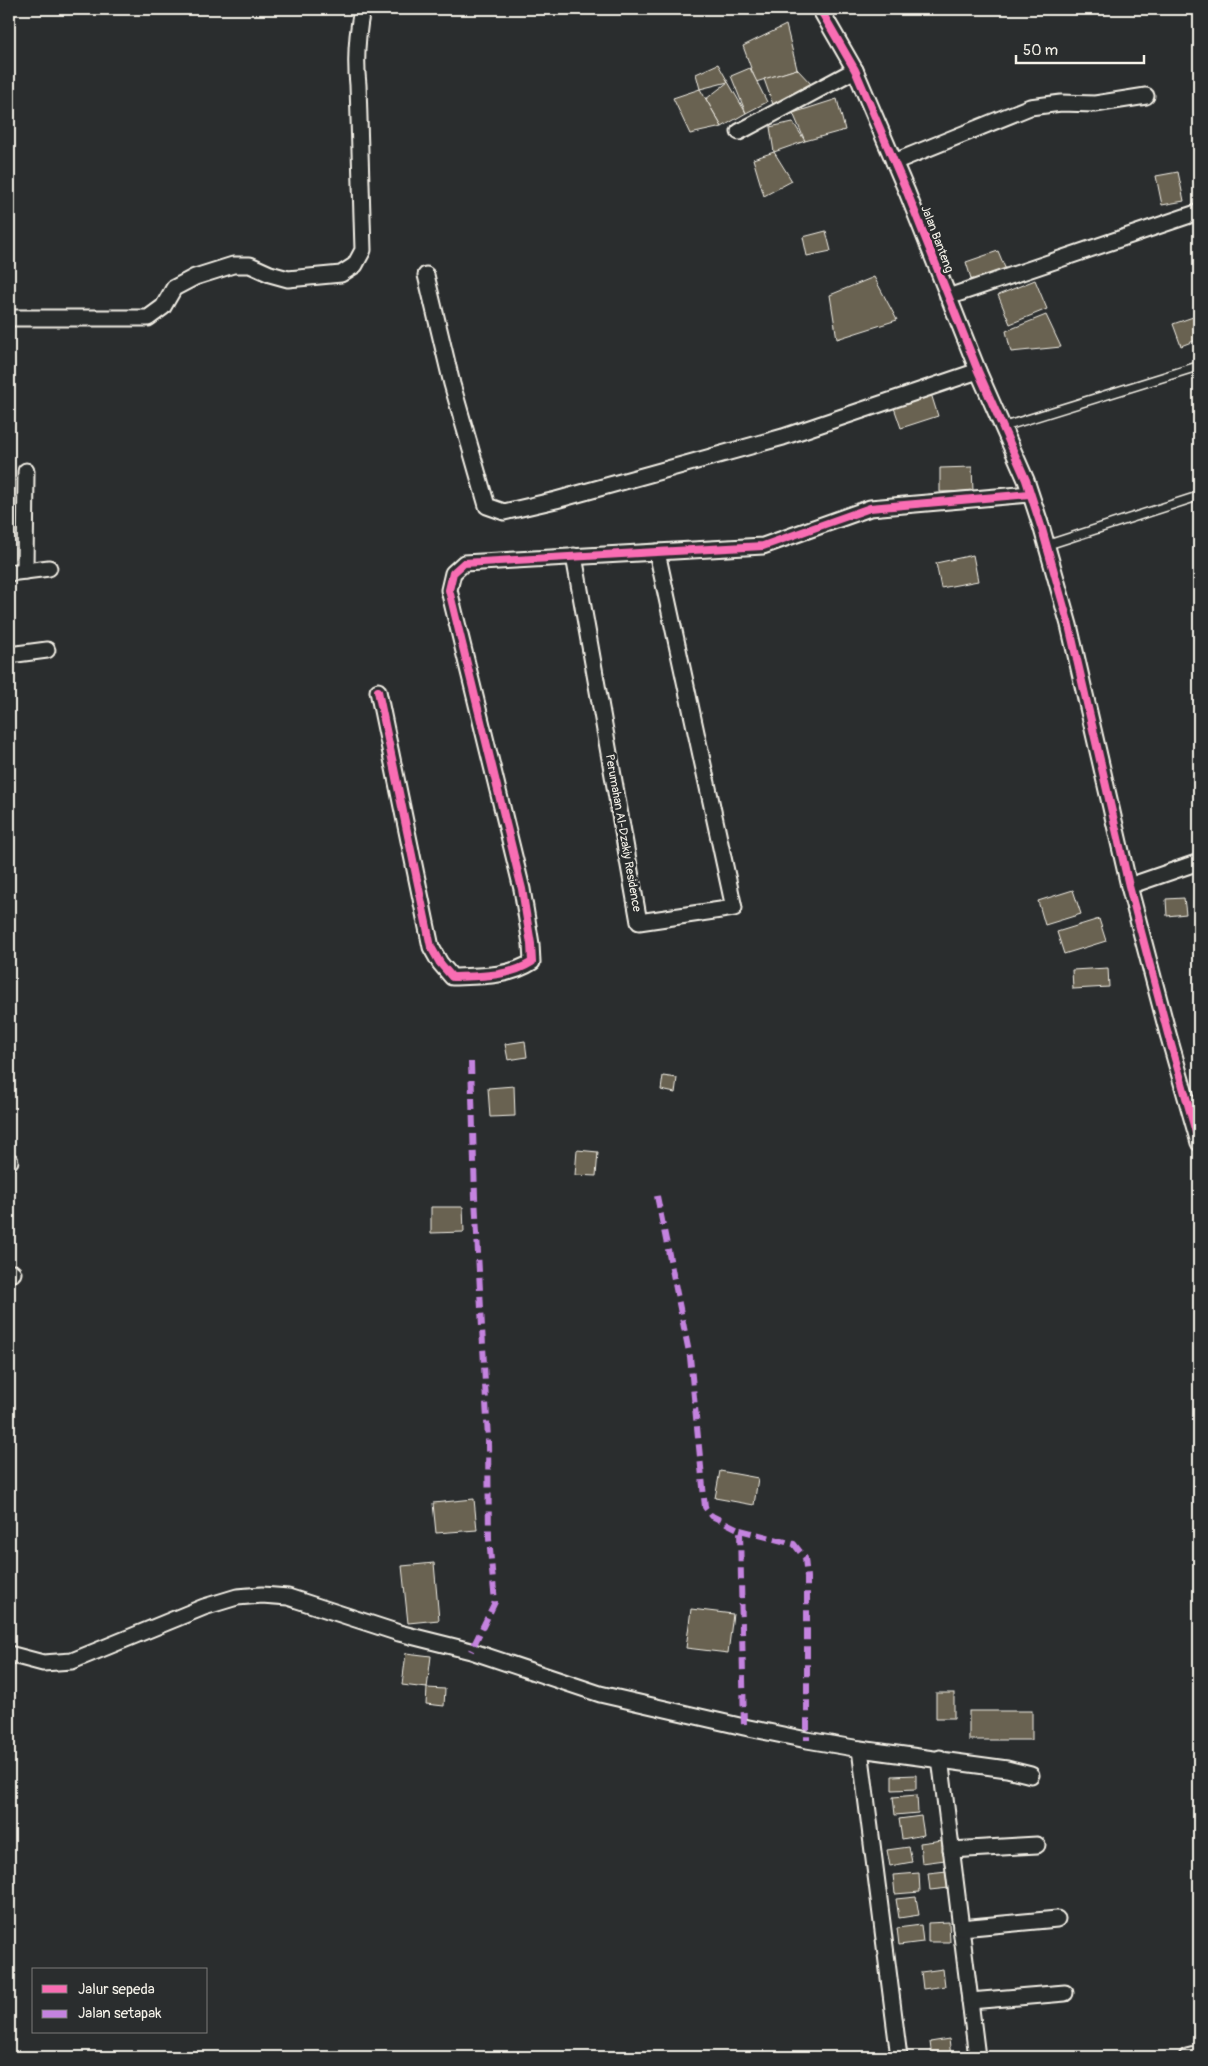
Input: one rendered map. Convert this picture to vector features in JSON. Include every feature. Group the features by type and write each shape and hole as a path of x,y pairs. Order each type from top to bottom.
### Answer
{"street":[{"path":"9,318 148,318 163,308 174,288 195,277 233,265 250,265 270,274 288,279 342,274 355,265 363,250 358,85 355,62 356,39 362,9"},
{"name":"Jalan Banteng","path":"820,9 855,70 907,192 978,372 1028,487 1047,545 1069,625 1129,886 1199,1143"},
{"path":"739,132 855,70"},
{"path":"894,162 1030,107 1061,102 1095,104 1146,96"},
{"path":"948,297 1199,212"},
{"path":"426,275 452,384 487,506 504,512 556,500 783,437 978,372"},
{"path":"25,571 26,471"},
{"path":"378,691 431,948 440,963 452,977 481,976 521,969 532,962 522,889 450,590 453,573 464,563 763,546 870,508 1028,487"},
{"name":"Perumahan Al-Dzakiy Residence","path":"574,556 639,922 734,908 657,552"},
{"path":"9,573 49,568"},
{"path":"9,655 47,650"},
{"path":"1129,886 1199,862"},
{"path":"9,1654 43,1663 72,1661 204,1607 237,1597 262,1595 288,1597 399,1633 471,1652 600,1694 744,1727 860,1749 940,1758 1007,1769 1031,1776"},
{"path":"860,1749 899,2057"},
{"path":"940,1758 977,2057"},
{"path":"951,1850 1037,1845"},
{"path":"961,1928 1057,1919"},
{"path":"970,2001 1065,1993"},
{"path":"1187,2057 1199,2054"}],"lane":[{"path":"1003,427 1199,366"},
{"path":"1047,545 1199,496"}],"building":[{"path":"786,25 797,69 756,82 743,46"},
{"path":"718,64 728,82 700,89 696,74"},
{"path":"750,68 767,102 746,113 731,76"},
{"path":"797,69 813,86 775,110 764,79"},
{"path":"728,82 746,113 722,127 706,99"},
{"path":"700,89 722,127 690,134 673,98"},
{"path":"837,99 845,130 805,141 793,113"},
{"path":"793,122 805,141 774,152 770,127"},
{"path":"774,152 792,181 764,196 753,159"},
{"path":"1178,172 1184,201 1162,205 1156,176"},
{"path":"826,231 831,251 807,256 803,237"},
{"path":"998,251 1008,275 973,285 966,262"},
{"path":"874,277 897,320 837,339 830,295"},
{"path":"1035,280 1047,309 1010,324 998,295"},
{"path":"1046,315 1061,347 1011,352 1006,331"},
{"path":"1193,317 1199,339 1181,346 1173,324"},
{"path":"928,384 938,416 901,428 890,396"},
{"path":"972,467 973,491 940,492 940,468"},
{"path":"973,555 978,581 941,588 936,563"},
{"path":"1073,890 1081,914 1045,925 1038,901"},
{"path":"1184,898 1186,914 1167,916 1166,899"},
{"path":"1099,919 1106,941 1064,954 1057,932"},
{"path":"1108,968 1109,987 1073,989 1072,970"},
{"path":"525,1041 527,1057 508,1060 505,1044"},
{"path":"663,1076 677,1078 675,1093 661,1090"},
{"path":"514,1086 515,1116 490,1117 488,1088"},
{"path":"577,1150 598,1152 596,1176 575,1175"},
{"path":"431,1207 463,1207 464,1232 431,1233"},
{"path":"720,1471 758,1478 754,1505 715,1498"},
{"path":"474,1499 477,1530 436,1533 433,1503"},
{"path":"434,1563 439,1620 408,1623 402,1566"},
{"path":"691,1609 733,1614 728,1653 686,1648"},
{"path":"406,1653 431,1656 427,1688 402,1685"},
{"path":"427,1688 445,1689 444,1706 426,1704"},
{"path":"936,1693 954,1693 954,1718 936,1718"},
{"path":"969,1711 1032,1711 1032,1740 969,1740"},
{"path":"916,1775 916,1789 892,1790 892,1776"},
{"path":"917,1795 918,1813 895,1815 893,1797"},
{"path":"921,1816 924,1835 902,1839 899,1819"},
{"path":"943,1840 945,1860 922,1863 920,1843"},
{"path":"909,1847 912,1862 890,1866 887,1850"},
{"path":"947,1871 949,1888 930,1890 928,1873"},
{"path":"919,1873 920,1892 895,1894 893,1875"},
{"path":"916,1897 919,1915 899,1918 896,1899"},
{"path":"949,1922 950,1942 928,1942 928,1923"},
{"path":"921,1925 923,1942 899,1945 897,1928"},
{"path":"943,1969 945,1986 923,1989 921,1972"},
{"path":"949,2039 951,2057 932,2057 930,2042"}],"marked path":[{"path":"471,1062 475,1197 488,1439 489,1539 495,1602 471,1651"},
{"path":"657,1196 690,1357 705,1507 712,1516 740,1530 744,1727"},
{"path":"740,1530 794,1544 805,1558 807,1577 807,1740"}],"cycle path":[{"path":"820,9 855,70 907,192 978,371 1026,480 1069,625 1129,886 1199,1143"},
{"path":"378,691 431,947 440,963 452,977 493,975 514,971 532,962 531,944 522,889 449,590 453,573 464,563 763,546 870,508 1029,494"}]}
